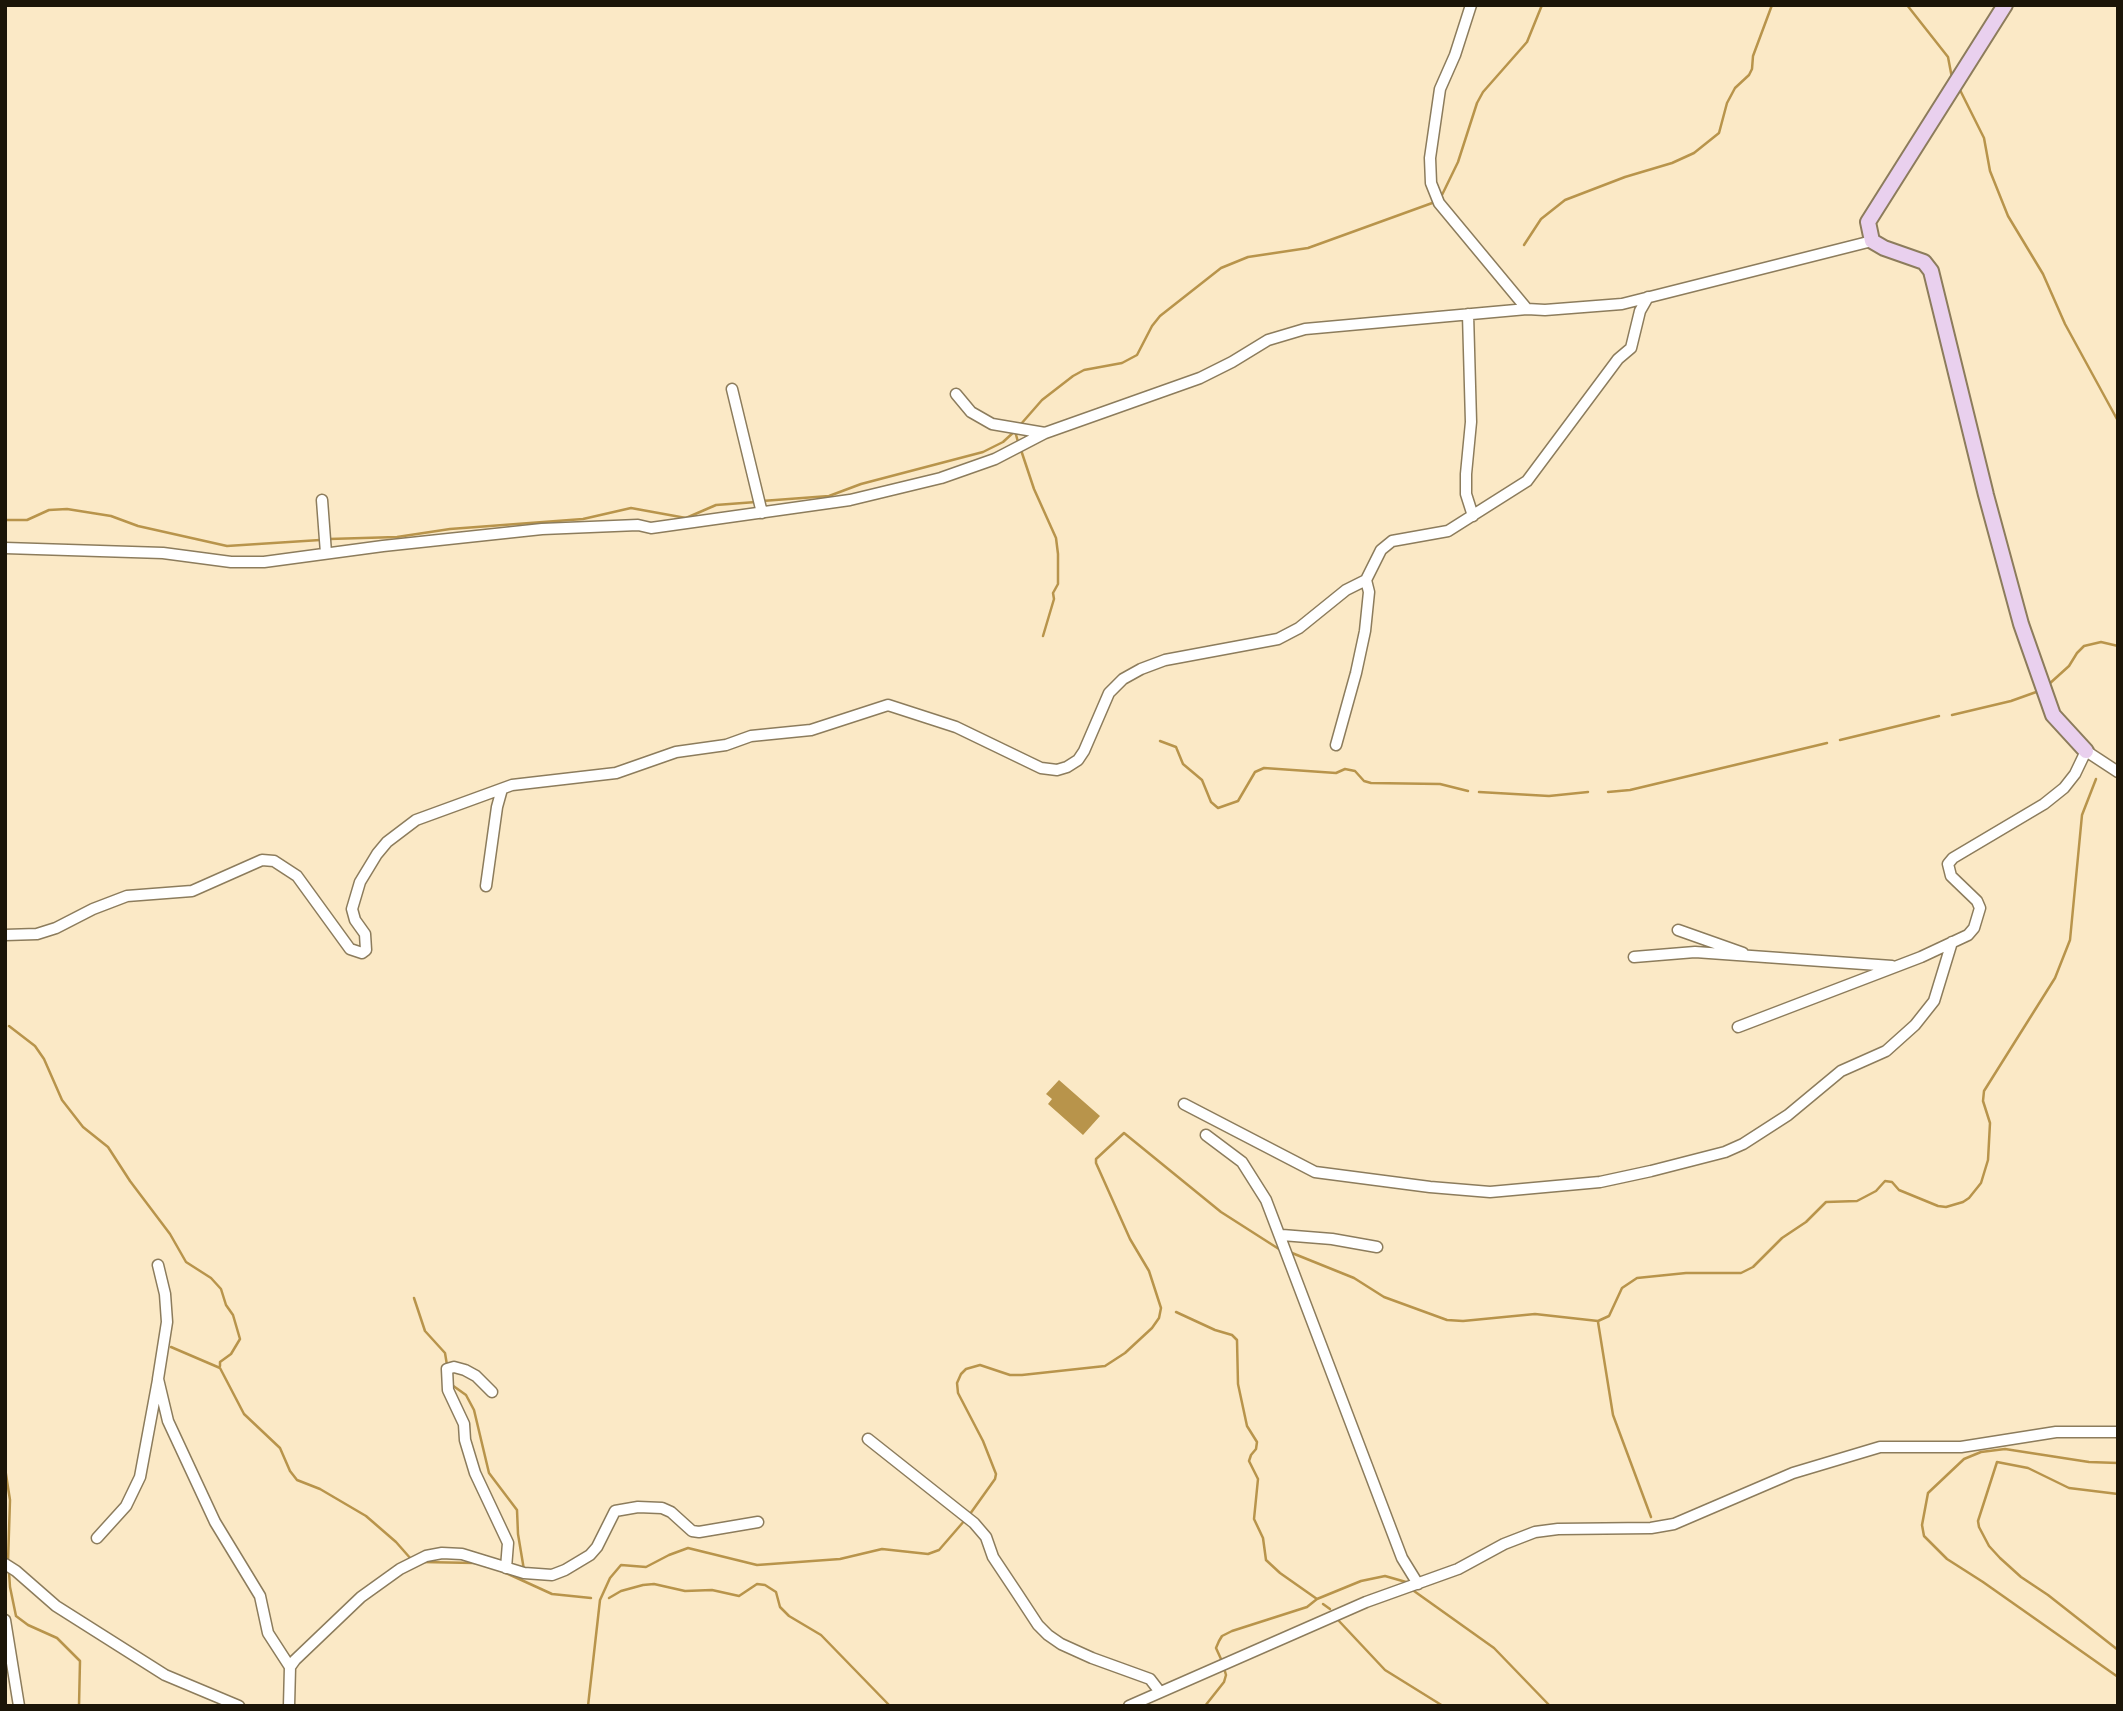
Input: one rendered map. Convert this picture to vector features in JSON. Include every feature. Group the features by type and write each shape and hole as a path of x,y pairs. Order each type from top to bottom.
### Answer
{"street":[{"path":"1471,5 1455,55 1440,89 1430,158 1431,183 1439,203 1527,309"},
{"path":"2005,5 1868,222 1872,240 1884,248 1924,262 1931,271 2021,624 2053,715 2086,751 2118,772"},
{"path":"5,548 163,553 231,562 264,562 542,529 638,525 651,528 850,500 941,478 995,459 1045,433 1200,378 1268,340 1305,329 1527,309 1622,304 1872,240"},
{"path":"5,935 37,934 57,929 93,909 127,896 192,891 262,860 274,861 297,876 351,949 362,953 366,950 365,934 355,920 352,908 360,882 387,842 416,820 512,785 616,773 676,752 726,744 751,736 811,730 888,705 956,727 1041,768 1057,770 1067,767 1078,760 1109,693 1123,679 1141,668 1165,660 1278,639 1299,628 1346,590 1366,580 1381,550 1392,541 1448,531 1527,481 1618,359 1631,348 1640,311 1648,297"},
{"path":"1468,314 1471,422 1466,495 1474,516"},
{"path":"732,389 762,513"},
{"path":"956,394 971,412 992,424 1045,433"},
{"path":"322,500 326,553"},
{"path":"1336,745 1365,631 1369,592 1366,580"},
{"path":"1738,1027 1897,967 1968,935 1974,928 1980,908 1977,901 1951,876 1948,864 1953,858 2044,804 2064,788 2075,774 2086,751"},
{"path":"486,886 502,789"},
{"path":"1678,930 1753,956"},
{"path":"1184,1104 1315,1172 1490,1192 1600,1182 1626,1177 1696,1161 1743,1144 1788,1115 1832,1077 1886,1051 1915,1025 1934,1001 1952,942"},
{"path":"1634,957 1695,952 1897,967"},
{"path":"1206,1135 1242,1162 1266,1200 1282,1235 1402,1558 1418,1584"},
{"path":"1282,1235 1377,1247"},
{"path":"97,1538 126,1506 140,1477 167,1322 165,1294 158,1265"},
{"path":"492,1392 476,1376 465,1370 454,1367 447,1369 448,1390 464,1424 465,1440 475,1473 508,1543 506,1567"},
{"path":"158,1379 174,1434 215,1522 260,1596 268,1633 290,1667 289,1706"},
{"path":"1129,1706 1366,1602 1458,1569 1504,1544 1535,1532 1558,1529 1651,1528 1674,1524 1793,1473 1880,1447 1961,1447 2056,1432 2118,1432"},
{"path":"868,1439 974,1523 986,1537 993,1557 1038,1625 1048,1634 1061,1644 1092,1658 1150,1679 1160,1692"},
{"path":"290,1667 311,1642 361,1597 400,1569 426,1556 461,1554 537,1576 552,1575 590,1555 597,1547 615,1511 662,1508 671,1512 692,1531 699,1532 758,1522"},
{"path":"5,1564 89,1629 165,1675 239,1706"},
{"path":"5,1620 19,1706"}],"shaded area":[{"path":"1059,1080 1100,1116 1083,1135 1048,1104 1052,1099 1046,1094"}],"waterway":[{"path":"1441,197 1458,162 1477,103 1483,92 1527,42 1542,5"},
{"path":"1524,245 1541,219 1565,200 1625,177 1672,163 1694,153 1719,133 1727,103 1735,88 1752,69 1753,56 1772,5"},
{"path":"1907,5 1948,57 1952,78"},
{"path":"1959,88 1984,138 1990,171 2008,216 2043,274 2065,324 2118,421"},
{"path":"1021,424 1042,400 1073,376 1084,370 1122,363 1137,355 1160,316 1221,268 1248,257 1308,248 1435,202"},
{"path":"1015,431 1018,442"},
{"path":"762,501 829,496 861,484 983,452 1003,442 1015,431"},
{"path":"1021,450 1034,489 1056,538 1058,554 1058,584 1053,593 1054,599 1043,636"},
{"path":"329,539 397,537 450,529 583,519 631,508 686,518 716,505 756,502"},
{"path":"5,520 27,520 49,510 67,509 111,516 138,526 227,546 320,540"},
{"path":"2048,685 2069,666 2084,646 2101,642 2118,646"},
{"path":"1952,715 2011,701 2039,691"},
{"path":"1840,740 1939,716"},
{"path":"1160,741 1176,747 1183,764 1202,780 1211,802 1218,808 1238,801 1255,772 1264,768 1336,773 1345,769 1355,771 1364,781 1371,783 1440,784 1468,791"},
{"path":"1608,792 1630,790 1827,743"},
{"path":"1292,1253 1354,1278 1384,1297 1447,1320 1535,1314 1598,1321 1609,1316 1622,1288 1637,1278 1686,1273 1741,1273 1753,1267 1782,1238 1806,1222 1826,1202 1857,1201 1876,1191 1885,1181 1892,1182 1899,1190 1938,1206 1946,1207 1963,1202 1981,1183 1988,1160 1990,1123 1983,1101 1984,1091 2055,978 2070,940 2082,815 2096,779"},
{"path":"1479,792 1549,796 1588,792"},
{"path":"9,1026 35,1046 44,1059 62,1100 83,1127 108,1147 170,1234 186,1262 211,1278 221,1289 240,1339 231,1354 220,1362 220,1366"},
{"path":"970,1514 996,1474 983,1441 958,1393 957,1383 961,1374 966,1369 980,1365 1010,1375 1105,1366 1125,1353 1159,1318 1161,1308 1149,1271 1130,1239 1096,1163 1096,1159 1124,1133 1221,1212 1282,1251"},
{"path":"414,1298 425,1331 445,1353 447,1365"},
{"path":"1176,1312 1232,1335 1237,1340 1238,1384 1247,1426 1257,1442 1249,1461 1258,1479 1254,1519 1263,1538 1266,1560 1317,1599"},
{"path":"1598,1322 1613,1415 1651,1517"},
{"path":"171,1347 220,1368 244,1414 280,1448 297,1480 320,1489 366,1516 411,1559"},
{"path":"452,1385 466,1395 474,1410 489,1473 517,1510 524,1570"},
{"path":"2118,1463 2089,1462 2005,1449 1981,1452 1964,1459 1928,1493 1922,1525 1924,1536 1947,1559 2118,1677"},
{"path":"2118,1494 2069,1488 2028,1468 1997,1462 1978,1521 1989,1546 2000,1558 2118,1650"},
{"path":"5,1468 10,1500 8,1562"},
{"path":"588,1706 600,1600 610,1578 621,1565 646,1567 688,1548 757,1565 840,1559 882,1549 928,1554 939,1550 965,1520"},
{"path":"422,1562 475,1563"},
{"path":"495,1568 552,1594 591,1598"},
{"path":"9,1572 16,1616 28,1625 57,1638 80,1661 79,1706"},
{"path":"1221,1659 1216,1648 1222,1636 1232,1631 1307,1607 1317,1599 1361,1581 1385,1576 1406,1582"},
{"path":"609,1598 621,1591 654,1584 685,1591 712,1590 739,1596 757,1584 765,1585 776,1592 780,1607 789,1616 821,1635 890,1706"},
{"path":"1414,1591 1494,1648 1550,1706"},
{"path":"1323,1604 1330,1609"},
{"path":"1339,1621 1385,1670 1443,1706"},
{"path":"1205,1706 1224,1682 1224,1668"}]}
